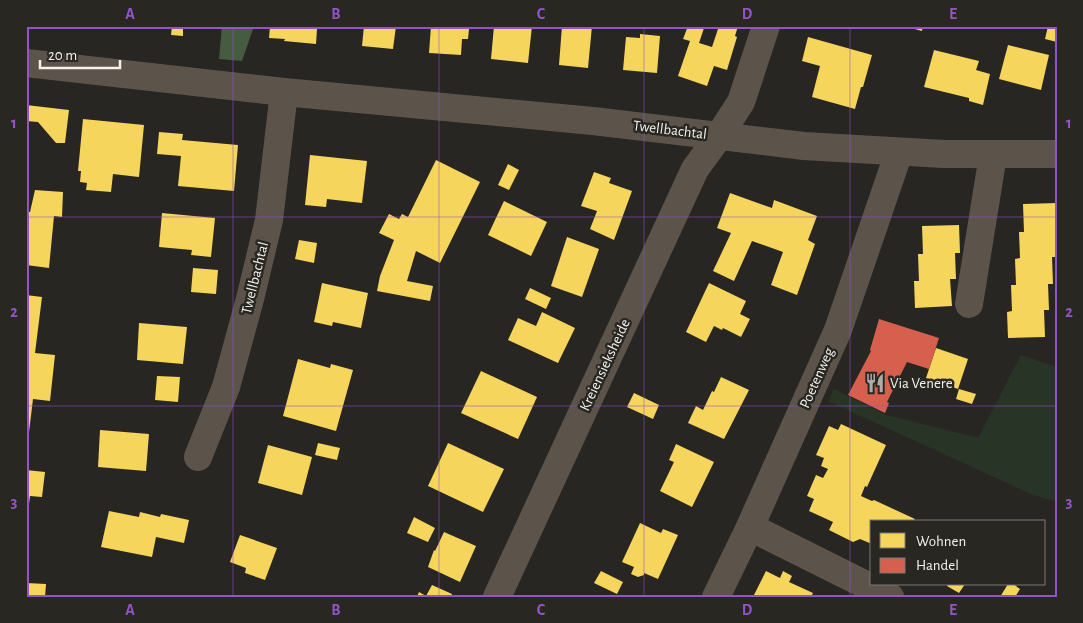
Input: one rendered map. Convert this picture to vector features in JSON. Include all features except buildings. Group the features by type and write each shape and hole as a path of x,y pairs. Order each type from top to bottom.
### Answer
{"street":[{"name":"Kreiensieksheide","path":"497,597 695,170 741,102 766,26"},
{"name":"Twellbachtal","path":"26,63 284,92 593,121 804,146 993,155 1057,154"},
{"name":"Twellbachtal","path":"198,457 226,387 269,220 284,92"},
{"name":"Poetenweg","path":"716,597 750,527 838,330 899,152"},
{"path":"970,304 993,155"},
{"path":"750,527 890,597"}],"green space":[{"path":"222,26 254,26 242,61 219,59"},
{"path":"1021,355 1057,367 1057,502 1031,494 828,401 834,389 886,415 978,438"}],"place":[{"name":"Via Venere","path":"875,383"}]}
